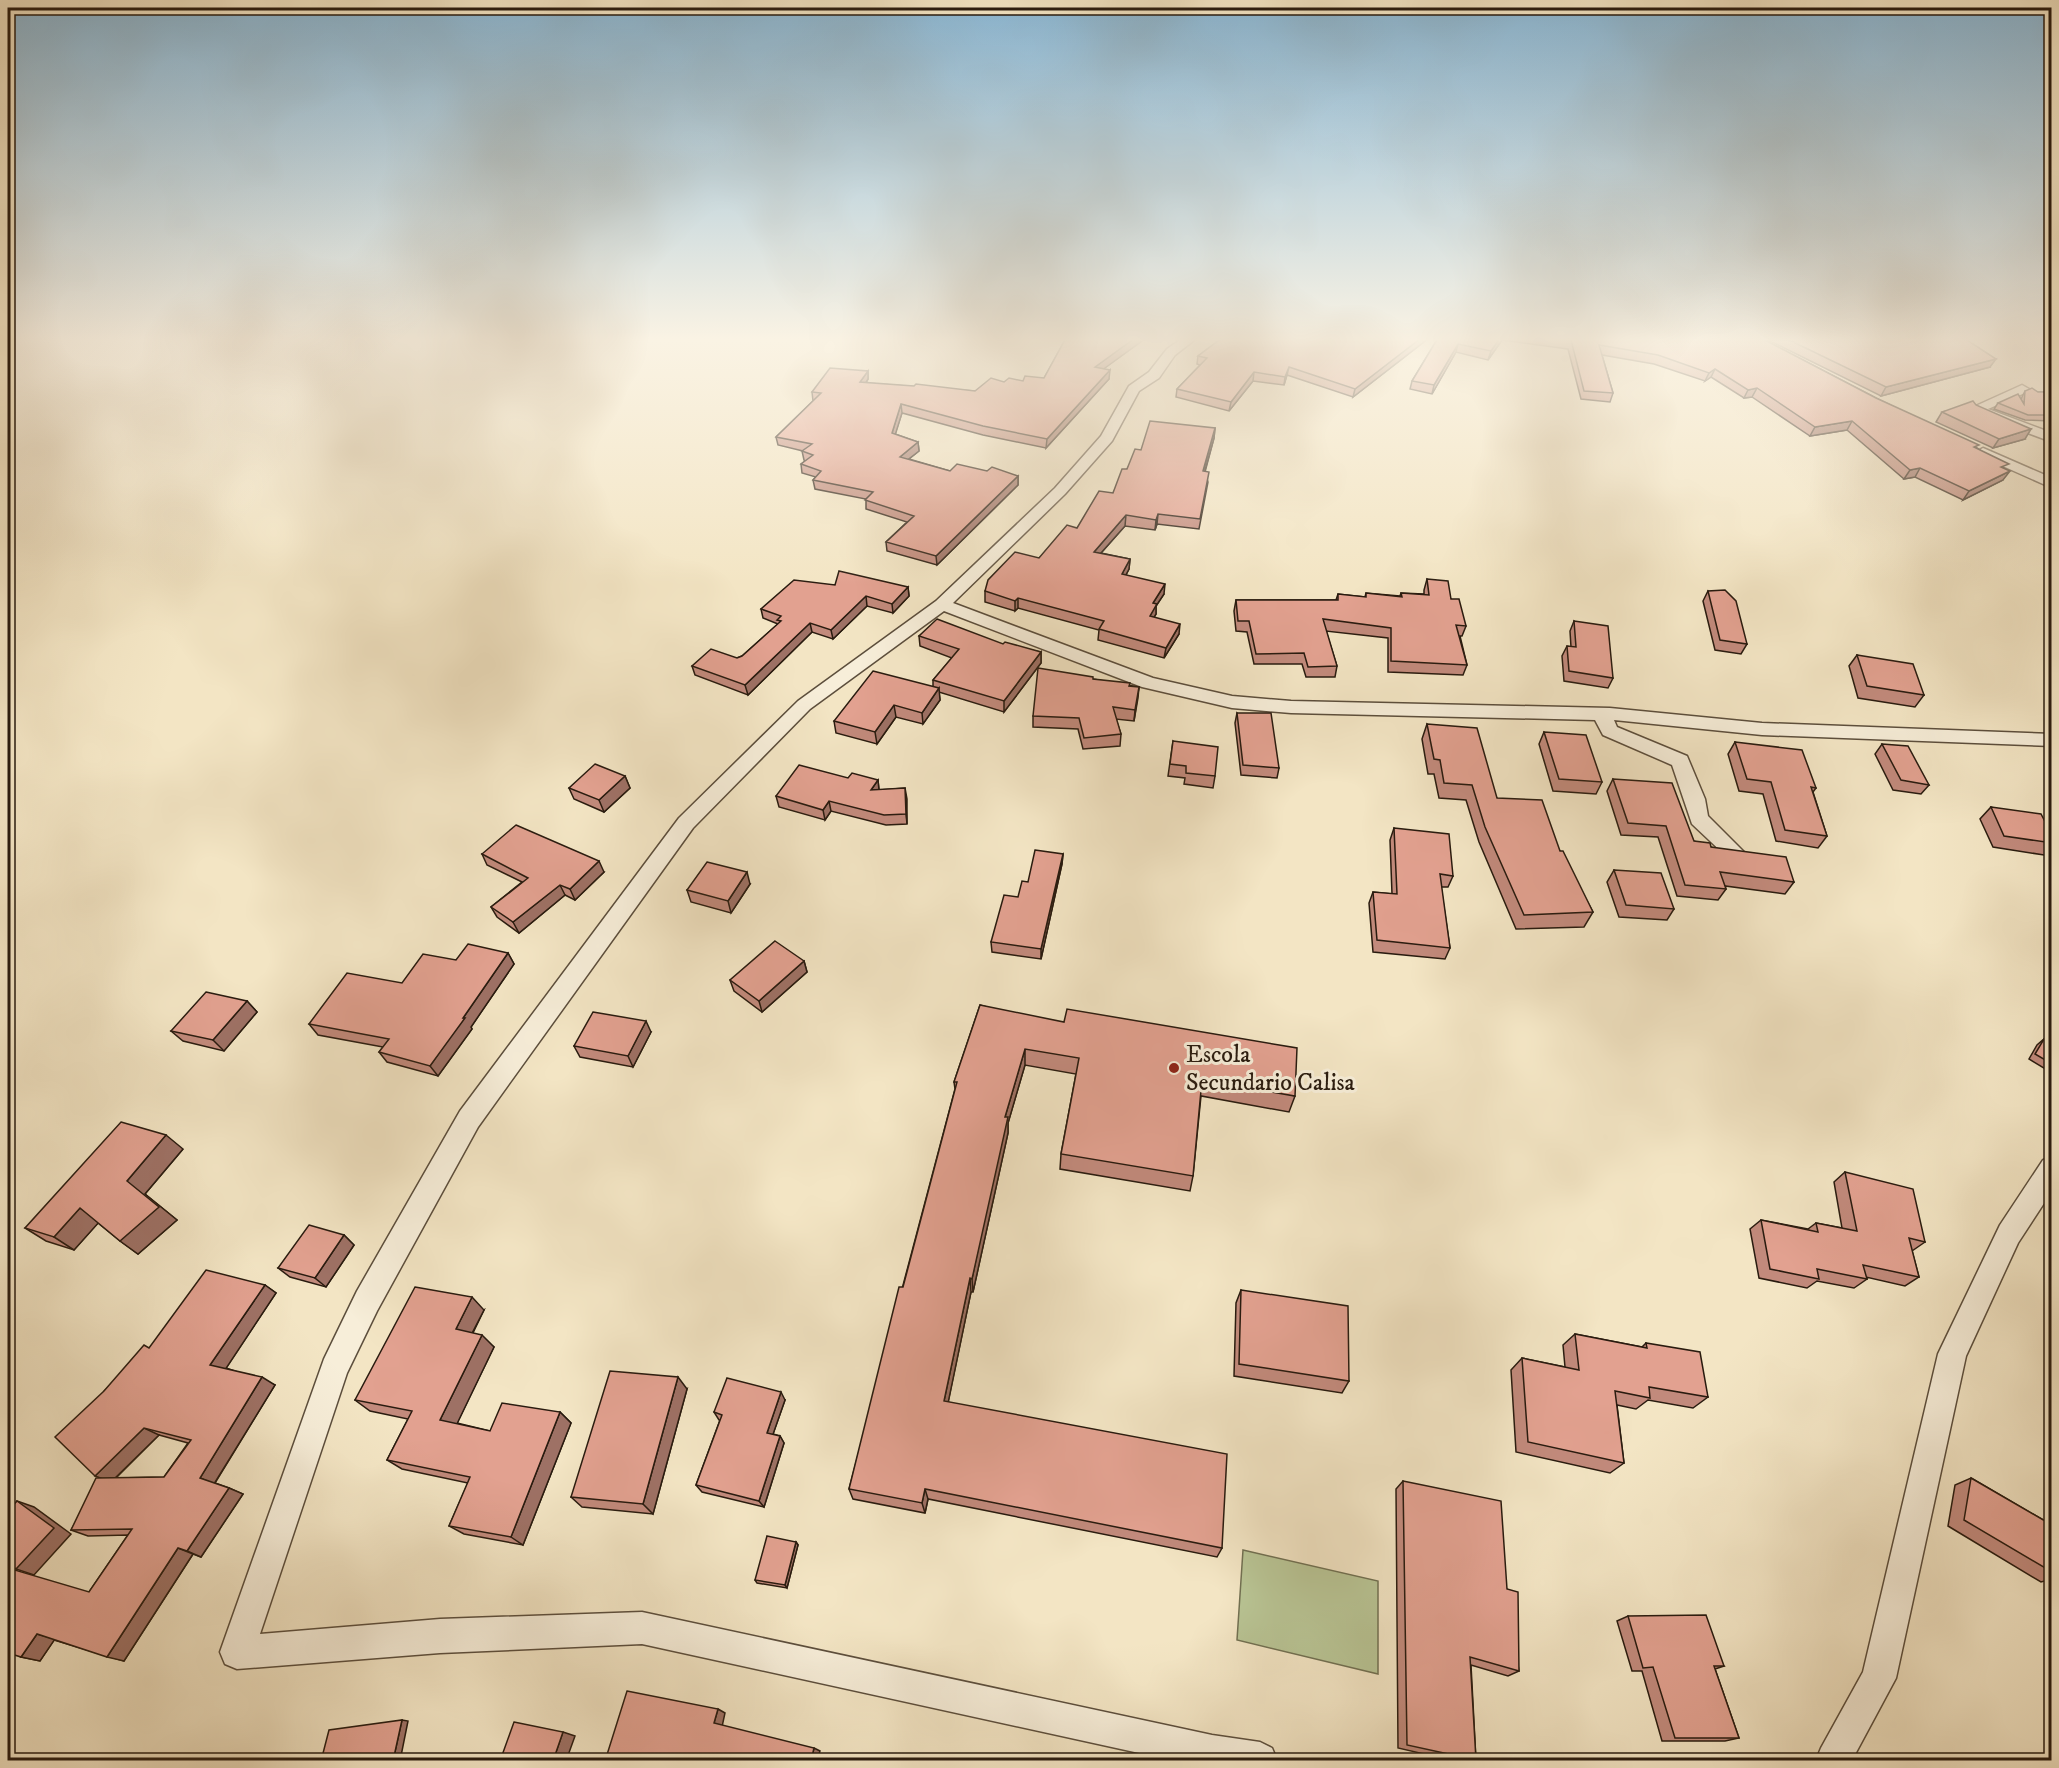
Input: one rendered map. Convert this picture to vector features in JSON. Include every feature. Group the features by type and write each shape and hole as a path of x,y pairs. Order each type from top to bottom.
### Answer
{"street":[{"path":"1117,421 1107,438 1060,490 942,605 804,705 686,823 469,1119 367,1301 334,1369 237,1652 440,1636 642,1628 1260,1761"},
{"path":"2006,421 2052,438"},
{"path":"1970,446 2052,484"},
{"path":"942,605 1148,683 1232,702 1335,709 1602,714 1762,729 2052,740"},
{"path":"1602,714 1610,731 1680,761 1695,799 1699,819 1715,837 1734,852"},
{"path":"1833,1761 1879,1678 1952,1354 2009,1234 2052,1168"}],"green space":[{"path":"1243,1550 1378,1581 1378,1674 1237,1640"}],"building":[{"path":"793,421 896,421 892,433 918,442 900,457 950,471 957,464 987,471 992,467 1018,476 936,556 886,542 914,516 865,500 873,492 813,480 821,471 801,464 813,455 802,451 812,444 776,437"},
{"path":"963,421 1064,421 1047,439"},
{"path":"1150,421 1215,428 1203,471 1209,472 1200,519 1158,514 1156,520 1126,515 1094,552 1130,559 1122,574 1165,584 1153,603 1157,604 1150,616 1180,624 1166,648 1099,629 1104,621 1018,598 1015,601 985,591 988,580 1015,552 1039,558 1067,525 1077,528 1099,491 1113,493 1122,469 1127,469 1135,449 1141,450"},
{"path":"1805,421 1925,421 1979,445 1974,447 2009,464 2001,467 2010,471 1969,491 1920,468 1910,470 1852,421 1815,427"},
{"path":"1960,421 2012,421 2031,429 1999,439"},
{"path":"839,571 908,587 892,604 866,596 831,630 810,623 745,685 692,666 711,649 737,658 742,656 781,621 777,620 781,616 761,609 794,580 835,585"},
{"path":"1427,579 1448,581 1451,599 1459,599 1466,626 1456,625 1467,665 1391,661 1391,628 1323,619 1337,666 1308,667 1304,653 1256,654 1249,621 1238,621 1236,600 1338,600 1338,594 1366,597 1366,593 1402,597 1401,593 1429,595"},
{"path":"1725,590 1736,601 1747,644 1720,640 1708,591"},
{"path":"937,619 1003,644 1005,642 1041,652 1004,701 933,680 959,649 919,636"},
{"path":"1574,621 1608,626 1613,678 1569,671 1567,646 1576,647"},
{"path":"1857,655 1913,664 1924,695 1867,686"},
{"path":"1038,668 1093,677 1093,679 1130,683 1129,686 1139,687 1135,710 1113,707 1121,734 1084,738 1079,718 1033,716"},
{"path":"873,671 939,688 922,713 894,705 875,732 834,721"},
{"path":"1237,713 1271,713 1279,768 1243,765"},
{"path":"1427,724 1477,728 1497,798 1542,800 1560,851 1563,851 1593,912 1524,915 1485,827 1472,785 1444,783 1440,760 1434,759"},
{"path":"1544,732 1586,735 1602,782 1559,779"},
{"path":"1173,741 1218,747 1215,776 1186,773 1186,766 1170,764"},
{"path":"1735,742 1802,750 1816,788 1811,787 1827,836 1785,830 1771,782 1747,779"},
{"path":"1882,744 1908,746 1929,785 1901,780"},
{"path":"595,764 625,776 599,800 569,788"},
{"path":"799,765 848,778 852,773 878,780 871,790 905,788 906,814 884,815 829,801 823,810 776,796"},
{"path":"1613,779 1672,783 1694,841 1710,843 1711,847 1786,857 1794,882 1720,872 1726,889 1685,885 1666,826 1628,823"},
{"path":"1991,807 2041,814 2052,835 2052,843 2004,836"},
{"path":"516,825 599,861 570,889 560,885 513,922 491,907 528,878 482,854"},
{"path":"1394,828 1449,834 1453,876 1440,874 1450,948 1377,940 1373,892 1397,894"},
{"path":"1035,850 1063,854 1041,949 991,942 1004,895 1018,897 1022,881 1028,882"},
{"path":"707,862 747,872 728,901 687,890"},
{"path":"1614,870 1661,873 1674,909 1626,905"},
{"path":"775,941 804,961 759,1001 730,980"},
{"path":"468,944 508,953 430,1066 379,1052 389,1039 309,1024 347,973 402,983 423,954 456,960"},
{"path":"206,992 247,1001 213,1040 171,1031"},
{"path":"980,1005 1064,1022 1067,1009 1297,1048 1295,1096 1202,1080 1193,1176 1061,1154 1079,1058 1025,1049 1005,1117 1008,1117 944,1401 1227,1454 1222,1548 925,1489 922,1503 849,1489 899,1287 903,1287 957,1082 954,1082"},
{"path":"593,1012 646,1021 628,1056 574,1046"},
{"path":"2044,1039 2052,1043 2052,1064 2035,1054"},
{"path":"121,1122 166,1135 127,1181 159,1207 120,1241 80,1208 54,1237 25,1228"},
{"path":"1845,1172 1913,1189 1925,1242 1909,1238 1919,1277 1863,1265 1867,1279 1817,1269 1819,1279 1770,1269 1761,1220 1818,1232 1816,1223 1857,1231"},
{"path":"309,1225 344,1235 315,1278 278,1268"},
{"path":"206,1270 265,1285 210,1365 262,1377 200,1478 229,1488 187,1551 178,1548 107,1657 37,1634 21,1657 8,1653 8,1580 15,1570 89,1592 132,1529 71,1530 96,1478 164,1477 191,1440 144,1428 95,1476 55,1437 104,1391 144,1345 149,1348"},
{"path":"415,1287 472,1297 456,1329 482,1335 440,1420 490,1431 502,1403 560,1412 511,1537 449,1526 470,1477 387,1460 412,1411 355,1400"},
{"path":"1241,1290 1348,1306 1349,1381 1239,1364"},
{"path":"1575,1334 1647,1348 1646,1343 1700,1352 1708,1397 1649,1387 1650,1398 1615,1391 1624,1463 1528,1442 1522,1358 1579,1370"},
{"path":"610,1371 678,1377 643,1504 571,1497"},
{"path":"727,1378 781,1392 767,1433 780,1436 759,1501 696,1485 722,1415 714,1412"},
{"path":"1971,1478 2052,1525 2052,1572 1964,1520"},
{"path":"1403,1481 1501,1501 1507,1589 1518,1592 1519,1671 1470,1657 1476,1760 1407,1745"},
{"path":"17,1501 54,1528 16,1569 8,1563 8,1511"},
{"path":"767,1536 796,1542 785,1585 755,1580"},
{"path":"1706,1615 1724,1666 1714,1666 1739,1738 1675,1738 1653,1667 1643,1668 1628,1616"},
{"path":"627,1691 718,1709 714,1723 814,1748 811,1761 605,1761"},
{"path":"402,1720 393,1761 321,1761 329,1730"},
{"path":"514,1722 563,1732 553,1761 500,1761"}],"place":[{"name":"Escola Secundario Calisa","path":"1174,1068"}]}
